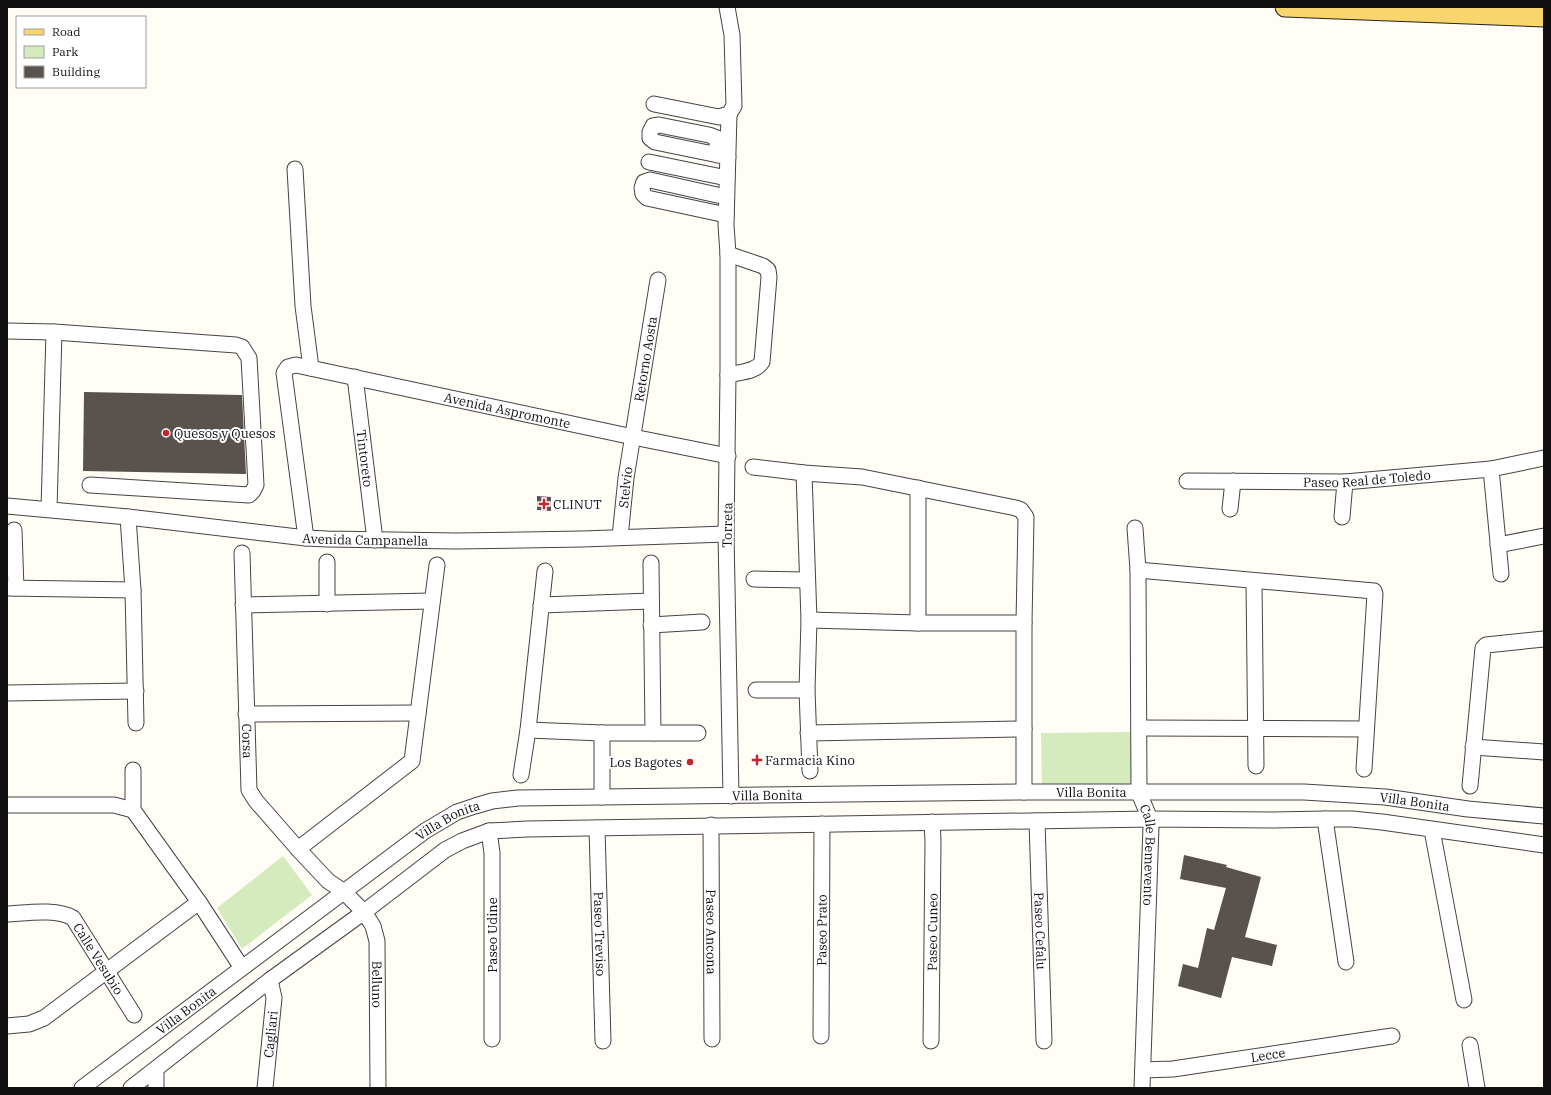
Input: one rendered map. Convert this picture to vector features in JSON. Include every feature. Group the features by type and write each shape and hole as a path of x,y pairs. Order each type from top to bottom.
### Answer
{"main road":[{"path":"1285,7 1544,17"}],"street":[{"name":"Torreta","path":"727,7 732,35 734,106 729,114 723,156 727,178 726,215 728,254 728,456 726,534 731,796"},
{"path":"654,104 719,117 729,114"},
{"path":"649,162 727,178"},
{"path":"294,169 303,306 311,368"},
{"path":"726,197 650,180 644,182 642,188 642,194 647,198 726,215"},
{"path":"728,254 762,266 768,270 769,277 762,362 757,368 728,375"},
{"name":"Retorno Aosta","path":"633,437 658,280"},
{"path":"7,331 54,332 236,345 242,347 250,358 256,486 249,495 90,485"},
{"path":"49,509 54,332"},
{"name":"Avenida Aspromonte","path":"306,538 284,373 288,367 296,365 728,456"},
{"name":"Tintoreto","path":"355,378 375,540"},
{"name":"Stelvio","path":"620,537 626,478 633,437"},
{"name":"Paseo Real de Toledo","path":"1187,481 1345,482 1491,470 1544,458"},
{"path":"753,467 804,473 862,477 1016,508 1024,513 1026,517 1024,623 1024,792"},
{"path":"1491,470 1501,574"},
{"path":"804,473 809,620 807,690 810,771"},
{"path":"1230,509 1233,482"},
{"path":"1342,517 1345,482"},
{"path":"918,488 918,623"},
{"name":"Avenida Campanella","path":"7,506 128,517 306,538 375,540 582,540 620,537 726,534"},
{"path":"128,517 133,590 136,723"},
{"name":"Calle Bemevento","path":"1136,528 1138,570 1139,793 1150,819 1151,826 1142,1088"},
{"path":"14,530 11,588 133,590"},
{"path":"1498,545 1544,536"},
{"name":"Corsa","path":"242,553 249,790 256,801 328,881 344,891"},
{"path":"327,562 327,604"},
{"path":"650,563 653,733"},
{"path":"298,849 410,764 414,754 436,565"},
{"path":"1138,570 1371,590 1375,592 1364,769"},
{"path":"521,775 528,730 546,571"},
{"path":"754,579 807,580"},
{"path":"1254,581 1256,766"},
{"path":"243,605 432,601"},
{"path":"541,605 651,601"},
{"path":"809,620 918,623 1024,623"},
{"path":"651,625 702,622"},
{"path":"1470,786 1484,646 1544,639"},
{"path":"756,690 807,690"},
{"path":"7,693 136,691"},
{"path":"246,714 418,713"},
{"path":"1139,728 1366,729"},
{"path":"808,734 1024,729"},
{"path":"528,730 602,733 698,733"},
{"path":"602,733 602,797"},
{"path":"1473,748 1544,752"},
{"path":"133,770 133,810 199,902 242,968"},
{"name":"Villa Bonita","path":"82,1088 425,831 457,812 492,801 518,798 1024,792 1304,792 1361,794 1468,809 1544,816"},
{"path":"7,805 114,805 133,810"},
{"path":"1325,818 1346,962"},
{"name":"Villa Bonita","path":"131,1088 270,980 364,912 445,850 462,841 489,831 711,825 1150,819 1274,820 1325,818 1352,819 1544,845"},
{"name":"Paseo Cefalu","path":"1037,821 1044,1041"},
{"name":"Paseo Cuneo","path":"931,1041 932,822"},
{"name":"Paseo Prato","path":"821,1036 822,824"},
{"name":"Paseo Ancona","path":"711,825 712,1039"},
{"name":"Paseo Treviso","path":"597,828 602,1041"},
{"path":"1432,830 1464,1000"},
{"name":"Paseo Udine","path":"489,831 492,853 492,1039"},
{"name":"Belluno","path":"344,891 364,912 373,926 377,940 378,1088"},
{"path":"7,1026 29,1024 44,1018 199,902"},
{"name":"Calle Vesubio","path":"7,914 56,912 67,914 73,918 134,1015"},
{"name":"Cagliari","path":"265,1088 274,998 270,980"},
{"name":"Lecce","path":"1143,1070 1173,1069 1392,1036"},
{"path":"1470,1045 1477,1088"},
{"path":"156,1069 156,1088"}],"green space":[{"path":"1131,732 1132,785 1042,786 1041,733"},
{"path":"283,856 312,895 242,949 217,908"}],"building":[{"name":"Quesos y Quesos","path":"84,392 242,395 246,474 83,471"},
{"name":"CLINUT","path":"537,496 551,497 551,511 537,510"},
{"path":"1184,855 1227,865 1226,867 1261,877 1245,937 1277,945 1272,966 1232,957 1221,998 1178,986 1183,964 1198,968 1207,928 1214,930 1226,888 1180,879"}],"place":[{"name":"Quesos y Quesos","path":"166,433"},
{"name":"CLINUT","path":"544,504"},
{"name":"Farmacia Kino","path":"757,760"},
{"name":"Los Bagotes","path":"690,762"}]}
